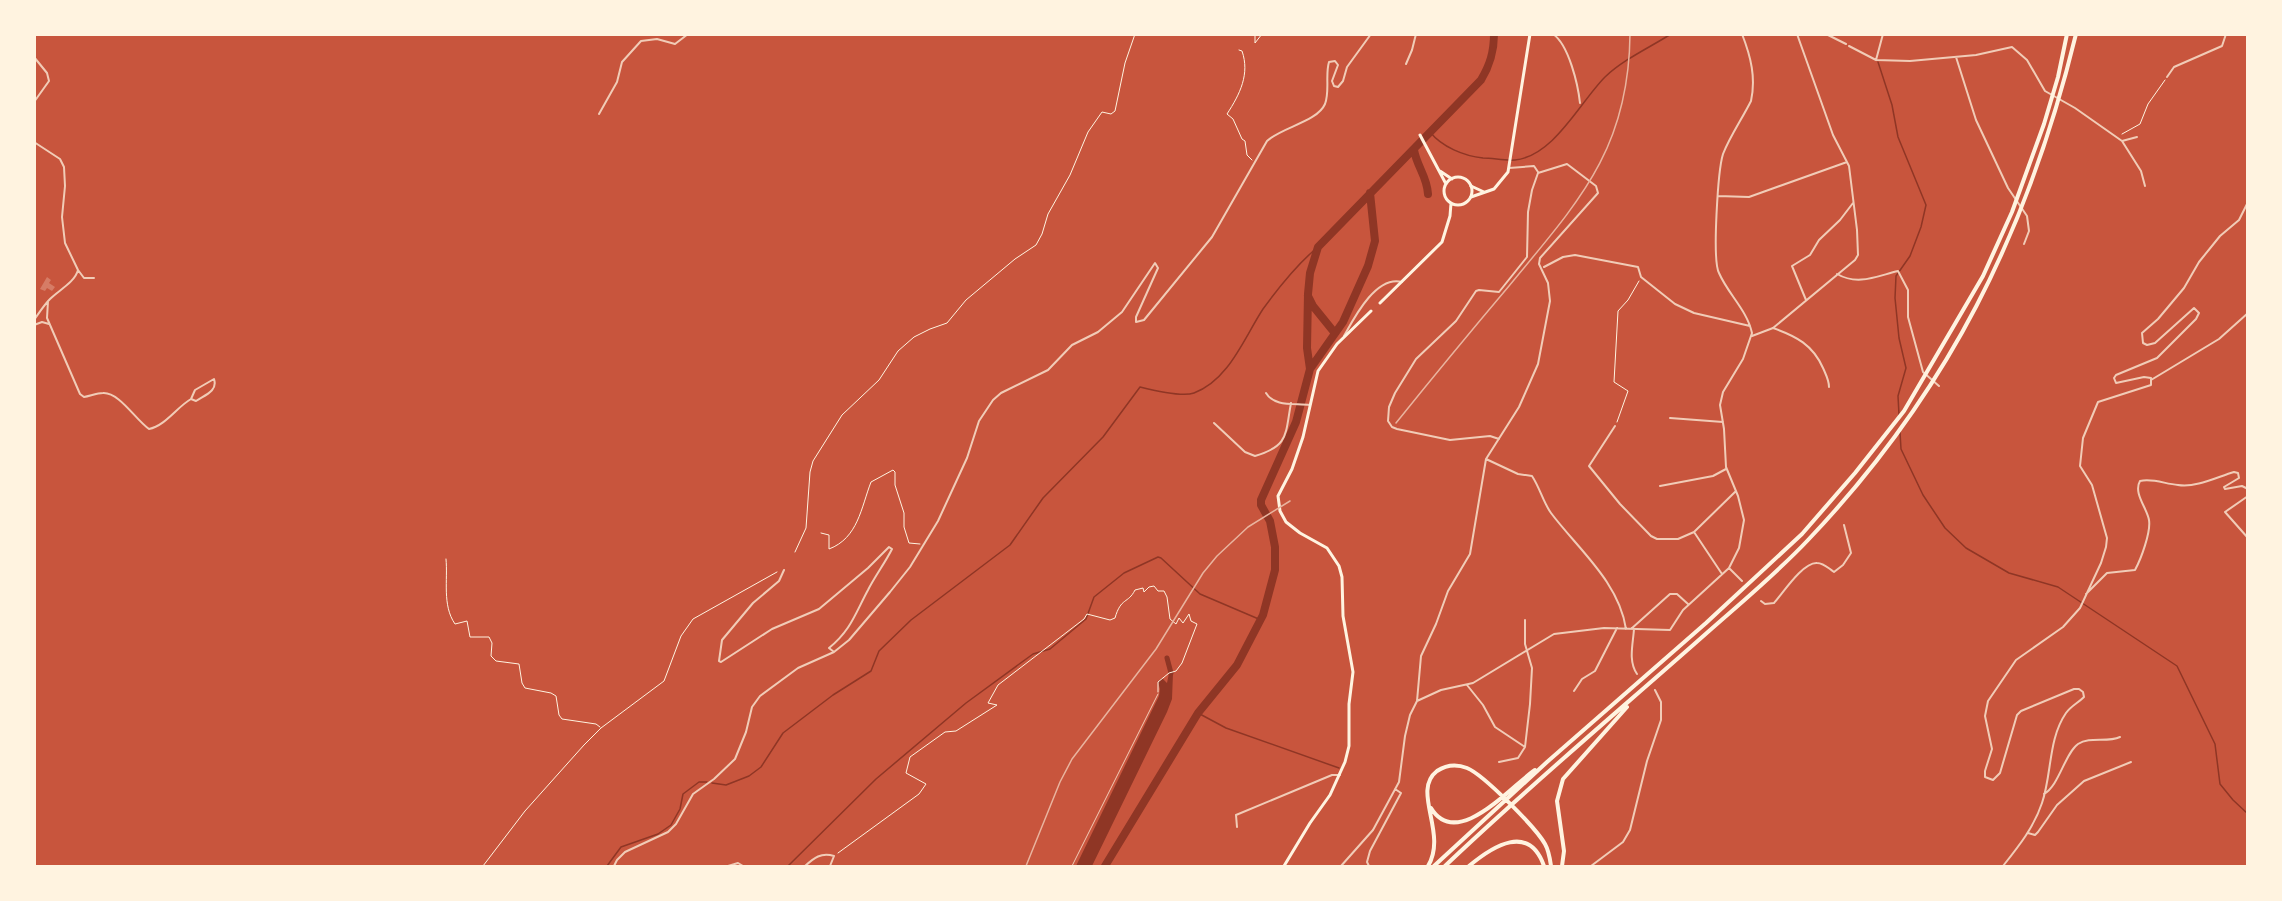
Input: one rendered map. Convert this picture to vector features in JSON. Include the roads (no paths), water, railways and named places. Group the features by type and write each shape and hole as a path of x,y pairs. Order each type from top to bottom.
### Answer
{"highway":[{"path":"1434,867 1547,762 1706,623 1802,534 1904,411 1983,276 2013,212 2044,124 2067,34"},
{"path":"1445,867 1500,814 1757,590 1808,540 1910,418 1976,307 2004,250 2037,169 2062,89 2076,34"},
{"path":"1562,867 1564,851 1557,801 1563,779 1640,693"},
{"path":"1428,802 1434,813 1444,820 1454,823 1462,822 1483,812 1547,762"},
{"path":"1428,867 1436,841 1426,793 1429,780 1438,770 1452,765 1473,771 1519,813 1545,844 1551,867"},
{"path":"1469,867 1493,848 1509,842 1517,842 1534,849 1544,867"}],"main road":[{"path":"1471,196 1492,191 1500,184 1510,166 1530,34"},
{"path":"1421,137 1446,185 1445,197 1450,203 1458,205 1466,203 1471,196 1471,186"},
{"path":"1436,166 1452,179 1465,179 1476,190 1485,192"},
{"path":"1446,185 1452,179"},
{"path":"1380,303 1442,242 1450,216 1450,203"},
{"path":"1450,216 1458,205"},
{"path":"1284,867 1330,795 1340,775 1349,746 1349,704 1353,672 1343,616 1341,571 1335,557 1327,548 1289,524 1281,514 1278,501 1280,490 1292,469 1300,446 1318,371 1344,336 1371,311"}],"street":[{"path":"598,114 617,82 622,62 641,41 657,39 675,44 688,34"},
{"path":"614,867 625,852 668,832 676,824 693,794 735,759 746,732 752,707 760,696 798,668 834,652 849,640 890,592 910,567 943,511 967,458 979,421 993,400 1001,393 1048,370 1072,345 1098,332 1122,312 1155,263 1158,268 1136,317 1136,322 1144,320 1212,237 1267,141 1275,134 1309,119 1322,109 1327,98 1329,62 1335,61 1338,65 1332,81 1334,86 1338,87 1343,81 1347,67 1371,34"},
{"path":"1406,64 1416,34"},
{"path":"1553,34 1566,51 1580,103"},
{"path":"1417,701 1441,690 1466,685 1554,634 1604,628 1670,630 1688,604 1729,568 1736,556 1744,520 1736,491 1726,469 1720,409 1721,397 1733,379 1752,336 1741,307 1717,270 1722,158 1751,101 1753,92 1752,66 1743,34"},
{"path":"1752,336 1773,328 1855,260 1858,255 1857,230 1847,162 1833,135 1797,34"},
{"path":"1827,34 1876,60 1910,61 1994,52 2012,47 2017,49 2046,91 2122,141 2141,171 2145,186"},
{"path":"1876,60 1883,34"},
{"path":"2167,77 2174,67 2222,46 2226,34"},
{"path":"34,57 47,73 49,81 34,102"},
{"path":"1956,57 1976,120 2008,188 2026,216 2030,231 2024,243"},
{"path":"2122,141 2137,137"},
{"path":"34,142 60,159 64,167 62,217 69,254 84,278 94,278"},
{"path":"1719,196 1751,197 1847,162"},
{"path":"1341,867 1373,830 1399,782 1410,715 1417,701 1421,656 1448,591 1470,554 1486,459 1526,394 1542,351 1550,301 1548,283 1539,264 1540,258 1598,193 1596,186 1567,164 1538,173"},
{"path":"1499,439 1490,436 1450,440 1398,429 1392,427 1388,421 1389,407 1416,359 1456,321 1476,291 1499,292 1525,261 1530,195 1538,169 1534,166 1510,166"},
{"path":"2151,380 2144,377 2116,383 2114,378 2116,375 2157,358 2196,319 2199,313 2194,308 2155,343 2146,345 2143,343 2142,333 2158,319 2184,288 2199,262 2220,236 2239,220 2247,202"},
{"path":"1806,300 1792,266 1810,255 1819,240 1840,220 1853,203"},
{"path":"1542,268 1563,257 1575,255 1638,267 1641,277 1668,300 1681,307 1750,326"},
{"path":"34,320 48,301 75,279 78,270"},
{"path":"1837,274 1844,278 1875,279 1898,271 1908,290 1908,316 1923,372 1939,386"},
{"path":"1344,336 1368,298 1390,283 1397,280 1402,282"},
{"path":"48,301 46,310 49,324 80,394 84,397 104,392 116,396 139,422 149,429 157,427 180,405 191,399 195,390 214,379 216,383 213,390 196,401 191,399"},
{"path":"2003,867 2028,833 2044,794 2053,747 2063,719 2067,712 2084,697 2083,692 2074,689 2021,711 2017,715 2000,773 1993,780 1986,777 1985,771 1992,749 1985,716 1988,701 2016,660 2062,627 2080,607 2101,563 2107,538 2092,485 2080,466 2083,438 2098,402 2151,385 2151,380 2219,339 2247,313"},
{"path":"34,325 42,322 49,324"},
{"path":"1773,328 1794,336 1810,347 1819,359 1829,387"},
{"path":"1266,393 1270,400 1277,403 1310,405"},
{"path":"1214,423 1245,452 1255,456 1274,450 1280,445 1291,403"},
{"path":"1670,418 1723,422"},
{"path":"1615,426 1589,466 1650,536 1668,540 1694,532 1736,491"},
{"path":"1486,459 1518,474 1532,477 1551,512 1609,585 1630,629 1631,658 1637,674"},
{"path":"1660,486 1713,476 1726,469"},
{"path":"2085,595 2107,573 2135,570 2138,564 2150,522 2139,492 2140,481 2158,481 2180,486 2199,484 2234,472 2238,473 2239,478 2224,487 2225,489 2242,486 2247,489"},
{"path":"2247,496 2225,512 2247,538"},
{"path":"1761,601 1765,604 1774,603 1810,564 1815,562 1825,565 1834,572 1843,565 1851,553 1844,525"},
{"path":"1694,532 1722,574"},
{"path":"784,570 779,581 753,603 722,640 719,661 721,662 772,629 819,609 889,547 892,549 848,629 841,639 829,648 834,652"},
{"path":"1729,568 1742,581"},
{"path":"1630,629 1670,594 1677,594 1688,604"},
{"path":"1499,762 1518,758 1526,747 1532,668 1527,651 1525,620"},
{"path":"1574,691 1582,679 1595,671 1617,628"},
{"path":"1466,685 1483,705 1495,727 1526,747"},
{"path":"1592,867 1623,842 1630,830 1647,761 1661,718 1661,702 1655,690"},
{"path":"2044,794 2052,788 2072,751 2079,743 2112,740 2120,737"},
{"path":"2028,833 2035,835 2057,805 2084,781 2131,762"},
{"path":"1237,827 1236,815 1332,775 1340,775"},
{"path":"1368,866 1370,851 1401,793 1395,789"},
{"path":"805,867 817,856 826,854 834,856 830,867"},
{"path":"728,867 738,863 743,867"}],"lane":[{"path":"1072,867 1158,694"}],"waterway":[{"path":"1105,866 1198,713 1237,665 1263,615 1275,570 1275,547 1270,521 1261,505 1261,500 1296,422 1310,369 1307,348 1308,294 1310,273 1318,247 1481,80 1491,58 1494,34"},
{"path":"1430,132 1447,146 1468,155 1511,160 1529,156 1554,139 1605,77 1628,59 1671,34"},
{"path":"1878,62 1892,105 1898,137 1926,205 1921,227 1910,256 1896,276 1895,298 1899,338 1906,368 1898,396 1899,415"},
{"path":"1414,150 1428,194"},
{"path":"1310,369 1343,322 1368,266 1375,241 1370,193"},
{"path":"712,783 726,785 749,776 761,767 783,733 833,695 871,671 879,651 911,620 1010,545 1043,498 1103,437 1140,387 1167,393 1189,394 1206,387 1217,378 1234,357 1275,292 1318,247"},
{"path":"1308,296 1313,306 1334,332"},
{"path":"1900,432 1901,449 1923,495 1945,528 1966,548 2009,573 2058,587 2177,666 2215,744 2220,784 2248,814"},
{"path":"788,866 876,779 966,703 1033,654 1050,649 1086,619 1094,597 1124,573 1158,557 1161,558 1200,594 1261,620"},
{"path":"1167,658 1171,673"},
{"path":"1198,713 1226,728 1339,768"},
{"path":"607,866 621,847 658,834 671,825 680,809 683,794 699,782 707,782"}],"railway":[{"path":"1396,423 1557,228 1595,172 1609,143 1620,110 1627,75 1630,34"},
{"path":"1026,866 1060,782 1072,759 1156,649 1203,573 1217,556 1248,527 1290,501"}]}
